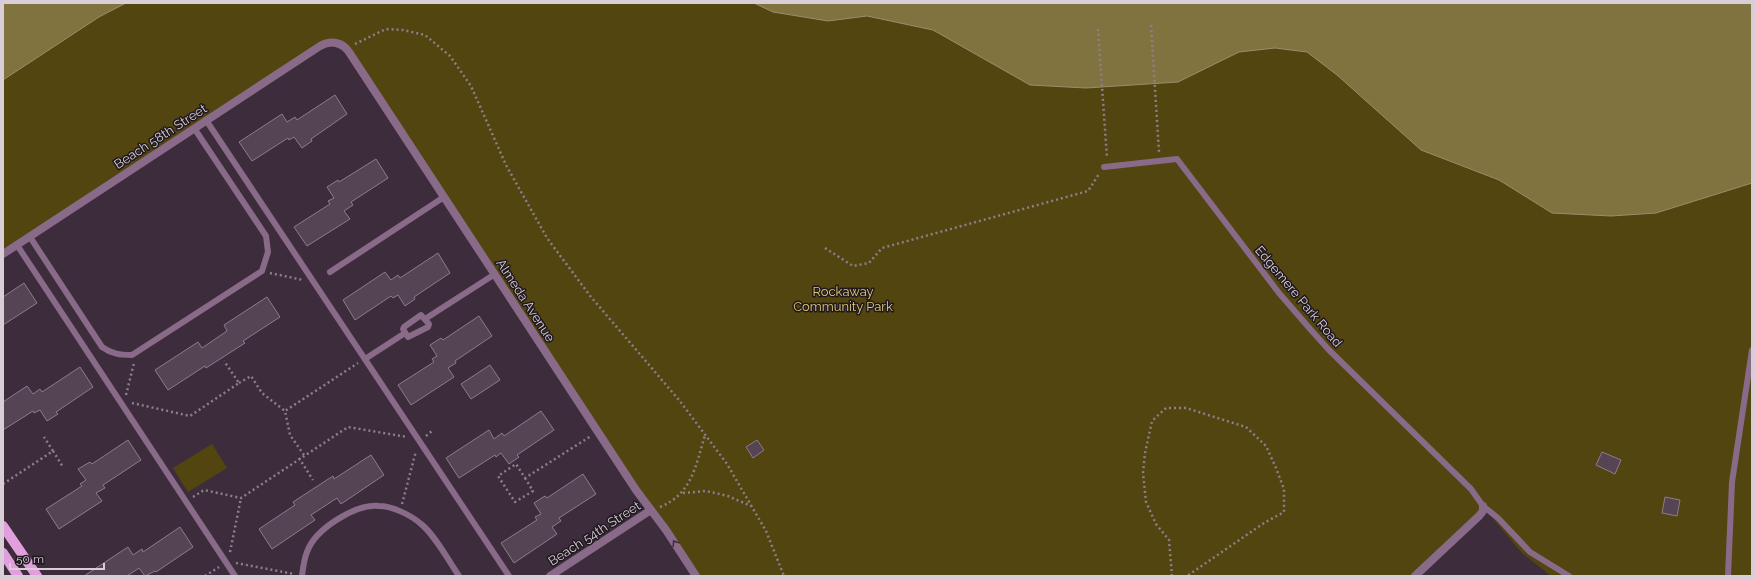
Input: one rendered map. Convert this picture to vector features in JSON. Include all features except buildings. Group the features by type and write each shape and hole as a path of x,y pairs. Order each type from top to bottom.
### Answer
{"main road":[{"path":"3,526 36,576"},
{"path":"3,553 18,576"}],"street":[{"name":"Beach 58th Street","path":"3,254 320,46 332,43 342,45 346,48"},
{"name":"Almeda Avenue","path":"346,48 598,432 696,576"},
{"path":"1415,576 1479,516 1483,511 1483,506"},
{"name":"Beach 54th Street","path":"550,576 651,510"}],"lane":[{"path":"206,120 509,576"},
{"path":"30,237 102,347 111,353 119,355 132,355 262,271 268,252 266,236 194,128"},
{"name":"Edgemere Park Road","path":"1106,167 1177,159 1310,330 1471,489 1483,506"},
{"path":"330,272 444,197"},
{"path":"17,245 235,576"},
{"path":"425,320 495,274"},
{"path":"421,315 425,320 429,324 428,327 411,337 408,337 403,329 404,327 421,315"},
{"path":"365,358 405,333"},
{"path":"1728,576 1732,482 1752,350"},
{"path":"302,576 307,551 318,535 345,515 361,509 379,506 400,512 422,524 459,576"},
{"path":"1483,506 1498,518 1530,552 1569,576"}],"path":[{"path":"1151,25 1160,161"},
{"path":"346,48 386,29 403,30 425,35 450,56 471,86 506,165 547,238 591,297 627,341 657,374 727,464 766,530 784,576"},
{"path":"825,248 853,266 869,263 882,248 1088,191 1106,167 1098,29"},
{"path":"262,271 304,280 311,277"},
{"path":"121,404 127,394 134,365 132,355"},
{"path":"285,411 365,358"},
{"path":"224,361 239,384"},
{"path":"121,404 132,403 190,416 251,376 262,393 285,411 290,435 304,456"},
{"path":"1172,576 1169,540 1156,524 1146,502 1143,473 1145,453 1152,422 1166,408 1186,408 1246,427 1266,446 1284,489 1284,512 1264,523 1187,576"},
{"path":"205,576 226,562 230,553 241,498 299,458 348,427 419,440 400,512"},
{"path":"525,478 598,432"},
{"path":"683,493 694,472 705,435"},
{"path":"44,438 63,467"},
{"path":"3,484 53,451"},
{"path":"299,458 313,480"},
{"path":"516,464 525,478 533,491 515,502 498,476 516,464"},
{"path":"186,501 204,490 241,498"},
{"path":"651,510 664,505 683,493 706,491 728,496 752,506"},
{"path":"226,562 302,576"}],"green space":[{"name":"Rockaway Community Park","path":"126,3 754,3 773,12 828,21 867,16 933,30 1030,85 1086,88 1178,82 1238,52 1275,48 1307,52 1337,75 1421,150 1499,180 1552,213 1656,213 1752,183 1752,576 1551,576 1522,553 1483,507 1415,576 696,576 349,52 332,43 3,254 3,80 99,17"},
{"path":"212,444 227,468 188,492 173,468"}],"shaded area":[{"path":"3,3 126,3 99,17 3,80"},
{"path":"754,3 1752,3 1752,183 1656,213 1611,216 1552,213 1499,180 1421,150 1337,75 1307,52 1275,48 1239,52 1178,82 1086,88 1030,85 933,30 867,16 828,21 773,12"}]}
